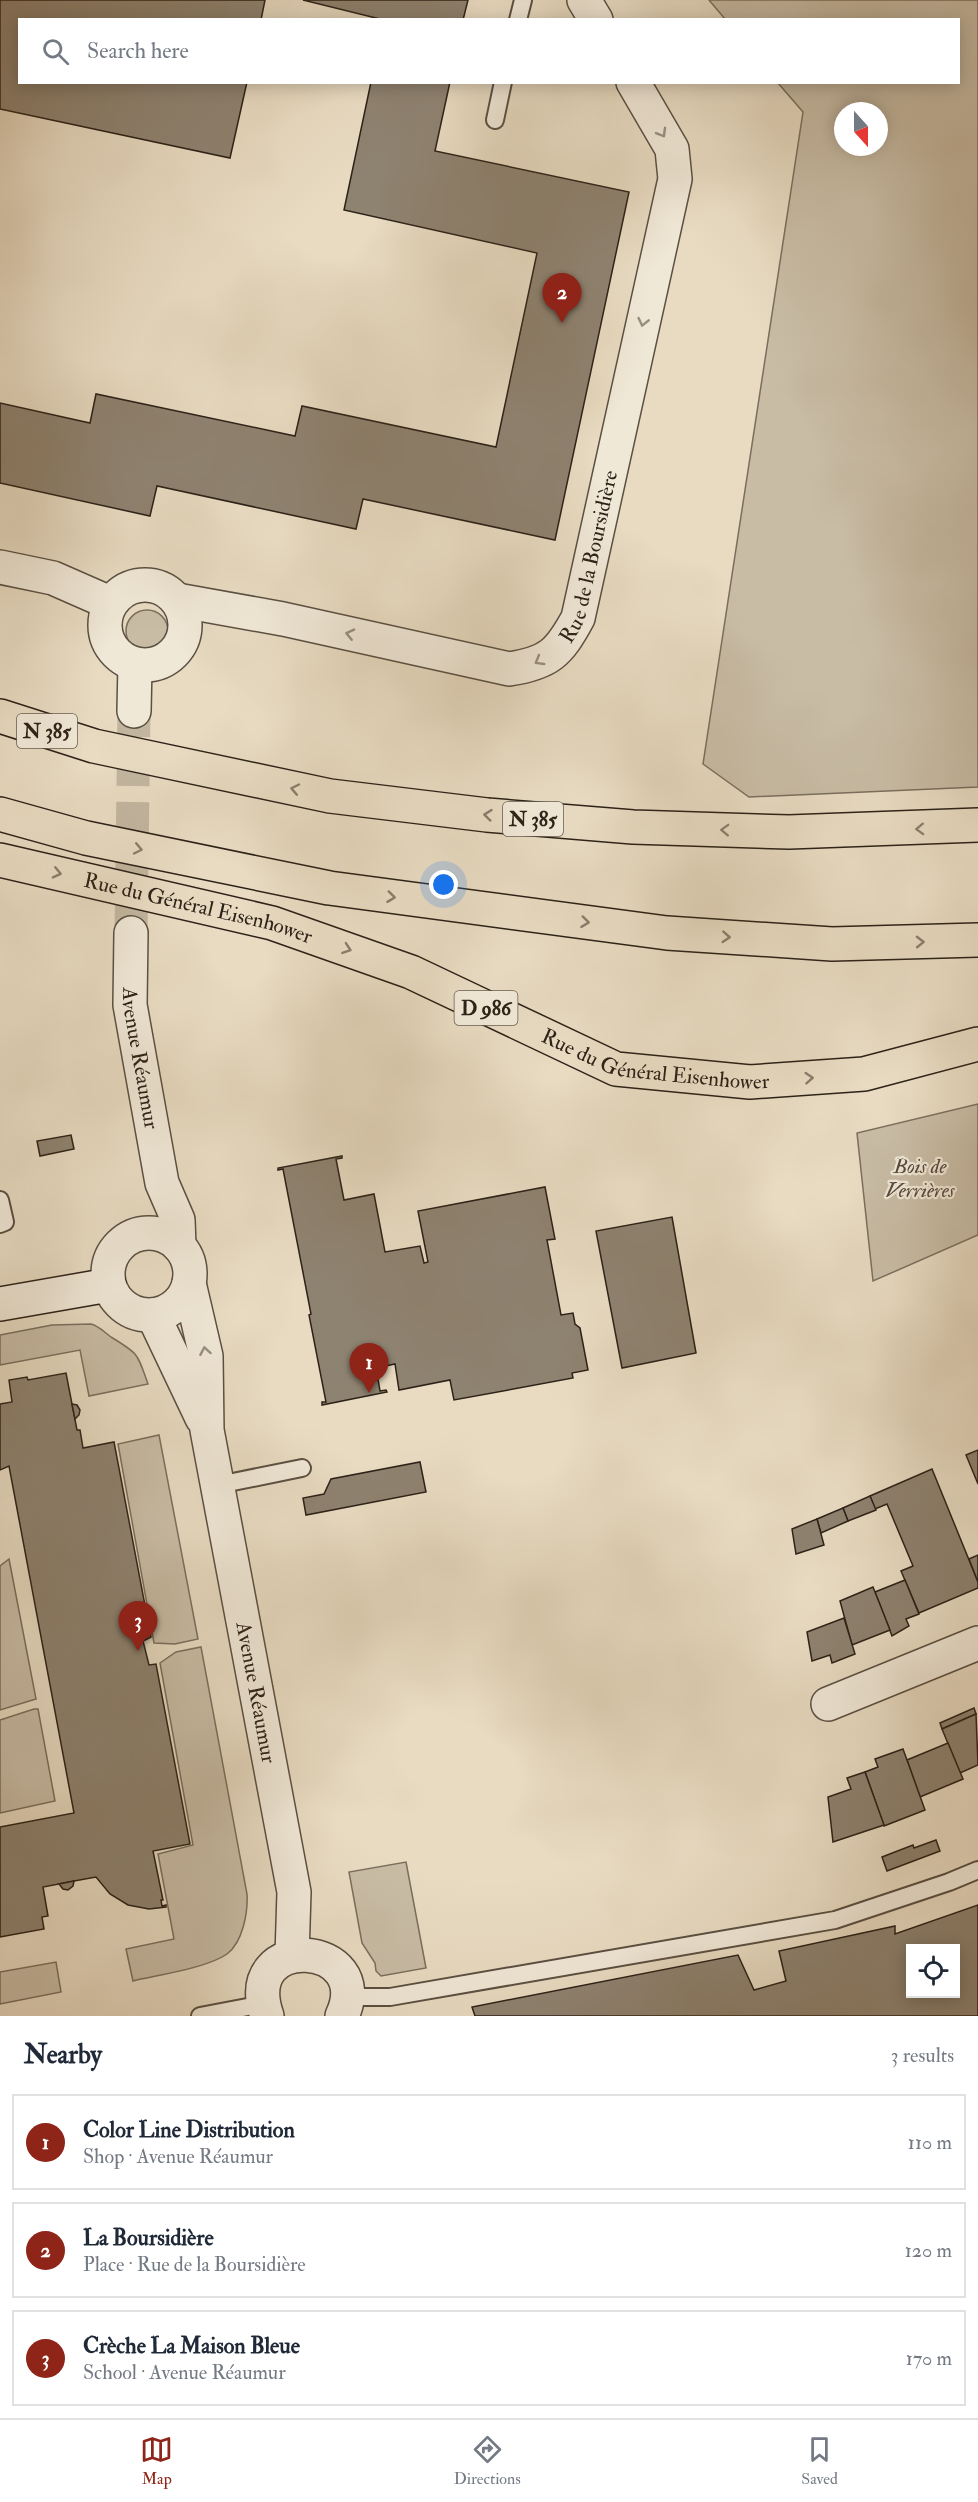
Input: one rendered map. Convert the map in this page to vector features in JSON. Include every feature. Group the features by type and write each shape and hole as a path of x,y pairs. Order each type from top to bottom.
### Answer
{"main road":[{"name":"N 385","path":"0,716 94,746 330,796 487,815 633,827 789,832 978,825"},
{"path":"0,814 86,838 329,888 667,933 832,944 978,940"},
{"name":"Rue du Général Eisenhower","path":"0,860 272,923 411,972 616,1069 761,1081 864,1074 978,1044"}],"street":[{"path":"584,0 595,18"},
{"name":"Rue de la Boursidière","path":"110,603 126,590 139,585 154,586 177,600 283,619 509,669 536,665 564,644 578,618 675,179 672,149 634,84"},
{"path":"0,567 52,578 110,603 105,620 106,638 120,657 135,664 158,663 178,648 184,634 185,622 177,600"},
{"path":"134,711 135,664"},
{"name":"Avenue Réaumur","path":"130,933 130,1005 162,1183 178,1220 179,1246"},
{"path":"142,1234 143,1213 162,1183"},
{"path":"155,1233 179,1246 187,1257 190,1270 189,1282 184,1295 176,1305 165,1312 153,1315 130,1311 121,1305 109,1285 109,1265 118,1247 129,1238 155,1233"},
{"name":"Avenue Réaumur","path":"189,1282 206,1356 207,1430 294,1892 292,1956"},
{"path":"0,1304 109,1285"},
{"name":"Avenue Réaumur","path":"153,1315 207,1430"},
{"path":"828,1704 978,1643"},
{"path":"265,2010 264,1985 272,1969 281,1961 292,1956 305,1954 319,1956 330,1962 339,1972 345,1983 345,2006"}],"lane":[{"path":"518,18 523,0"},
{"path":"495,120 503,84"},
{"path":"0,1200 5,1222 0,1224"},
{"path":"218,1485 302,1468"},
{"path":"345,2006 835,1920 978,1870"},
{"path":"200,2016 265,2010"}],"green space":[{"path":"709,0 978,0 978,787 749,797 703,764 803,112 779,84 960,84 960,18 724,18"},
{"path":"147,610 162,616 168,631 162,646 147,652 132,646 126,631 132,616"},
{"name":"Bois de Verrières","path":"978,1104 978,1235 873,1281 857,1133"},
{"path":"91,1324 136,1355 148,1384 89,1396 80,1350 0,1365 0,1335 52,1325"},
{"path":"159,1435 198,1639 175,1644 154,1643 118,1444"},
{"path":"9,1559 36,1699 0,1710 0,1566"},
{"path":"201,1647 247,1894 247,1909 241,1934 227,1954 195,1967 133,1981 126,1949 174,1939 158,1854 193,1845 160,1663 176,1652"},
{"path":"38,1709 55,1801 0,1813 0,1720"},
{"path":"406,1862 426,1968 381,1976 376,1971 375,1963 362,1943 349,1872"},
{"path":"56,1962 61,1992 0,2004 0,1972"}],"building":[{"path":"0,0 265,0 261,18 18,18 18,84 247,84 230,158 0,109"},
{"path":"303,0 468,0 464,18 376,18"},
{"path":"371,84 450,84 435,151 629,192 555,540 363,499 356,529 157,486 150,516 0,483 0,403 90,423 96,394 295,436 302,406 496,447 537,253 344,210"},
{"path":"71,1135 74,1149 40,1156 37,1141"},
{"path":"342,1156 336,1159 344,1200 374,1194 385,1252 420,1246 424,1263 428,1262 418,1211 545,1187 555,1239 547,1240 561,1315 573,1313 575,1324 580,1328 588,1370 572,1373 573,1378 454,1400 450,1380 399,1390 395,1364 376,1368 380,1391 386,1390 387,1392 322,1405 322,1402 326,1402 309,1315 311,1314 283,1169 278,1170 278,1168"},
{"path":"672,1217 696,1353 622,1368 596,1231"},
{"path":"66,1373 77,1430 80,1430 83,1448 114,1442 151,1637 143,1641 149,1665 156,1664 190,1844 153,1851 163,1900 161,1900 162,1906 166,1905 166,1907 149,1909 128,1905 110,1894 96,1877 43,1887 48,1916 42,1917 44,1929 0,1937 0,1827 74,1813 9,1466 0,1470 0,1404 12,1402 9,1380 27,1377 28,1380"},
{"path":"72,1404 77,1405 80,1410 75,1419"},
{"path":"978,1450 978,1484 966,1455"},
{"path":"420,1462 426,1492 306,1515 303,1498 324,1494 331,1479"},
{"path":"932,1469 978,1582 978,1588 919,1613 901,1571 913,1566 887,1504 875,1509 870,1496"},
{"path":"870,1496 876,1510 848,1521 843,1508"},
{"path":"843,1508 848,1521 821,1533 817,1519"},
{"path":"817,1519 824,1545 796,1554 792,1529"},
{"path":"978,1555 978,1582 969,1559"},
{"path":"905,1580 919,1614 906,1619 909,1626 892,1636 875,1592"},
{"path":"873,1587 890,1630 852,1645 840,1601"},
{"path":"844,1618 855,1654 832,1663 830,1655 812,1661 807,1632"},
{"path":"974,1708 976,1714 942,1729 940,1723"},
{"path":"976,1714 978,1765 960,1773 942,1729"},
{"path":"948,1743 963,1779 920,1797 907,1760"},
{"path":"903,1749 925,1810 884,1826 865,1772 878,1767 875,1759"},
{"path":"865,1772 884,1825 833,1842 828,1797 851,1789 847,1778"},
{"path":"936,1840 940,1851 887,1871 882,1857 913,1845 914,1848"},
{"path":"74,1881 73,1886 68,1890 63,1889 59,1884"},
{"path":"978,1905 978,2016 475,2016 472,2007 738,1955 754,1990 786,1981 779,1951 895,1926 895,1934"}],"tunnel":[{"path":"131,933 134,711"}],"place":[{"name":"La Boursidière","path":"562,323"},
{"name":"Color Line Distribution","path":"369,1393"},
{"name":"Crèche La Maison Bleue","path":"138,1651"}]}
